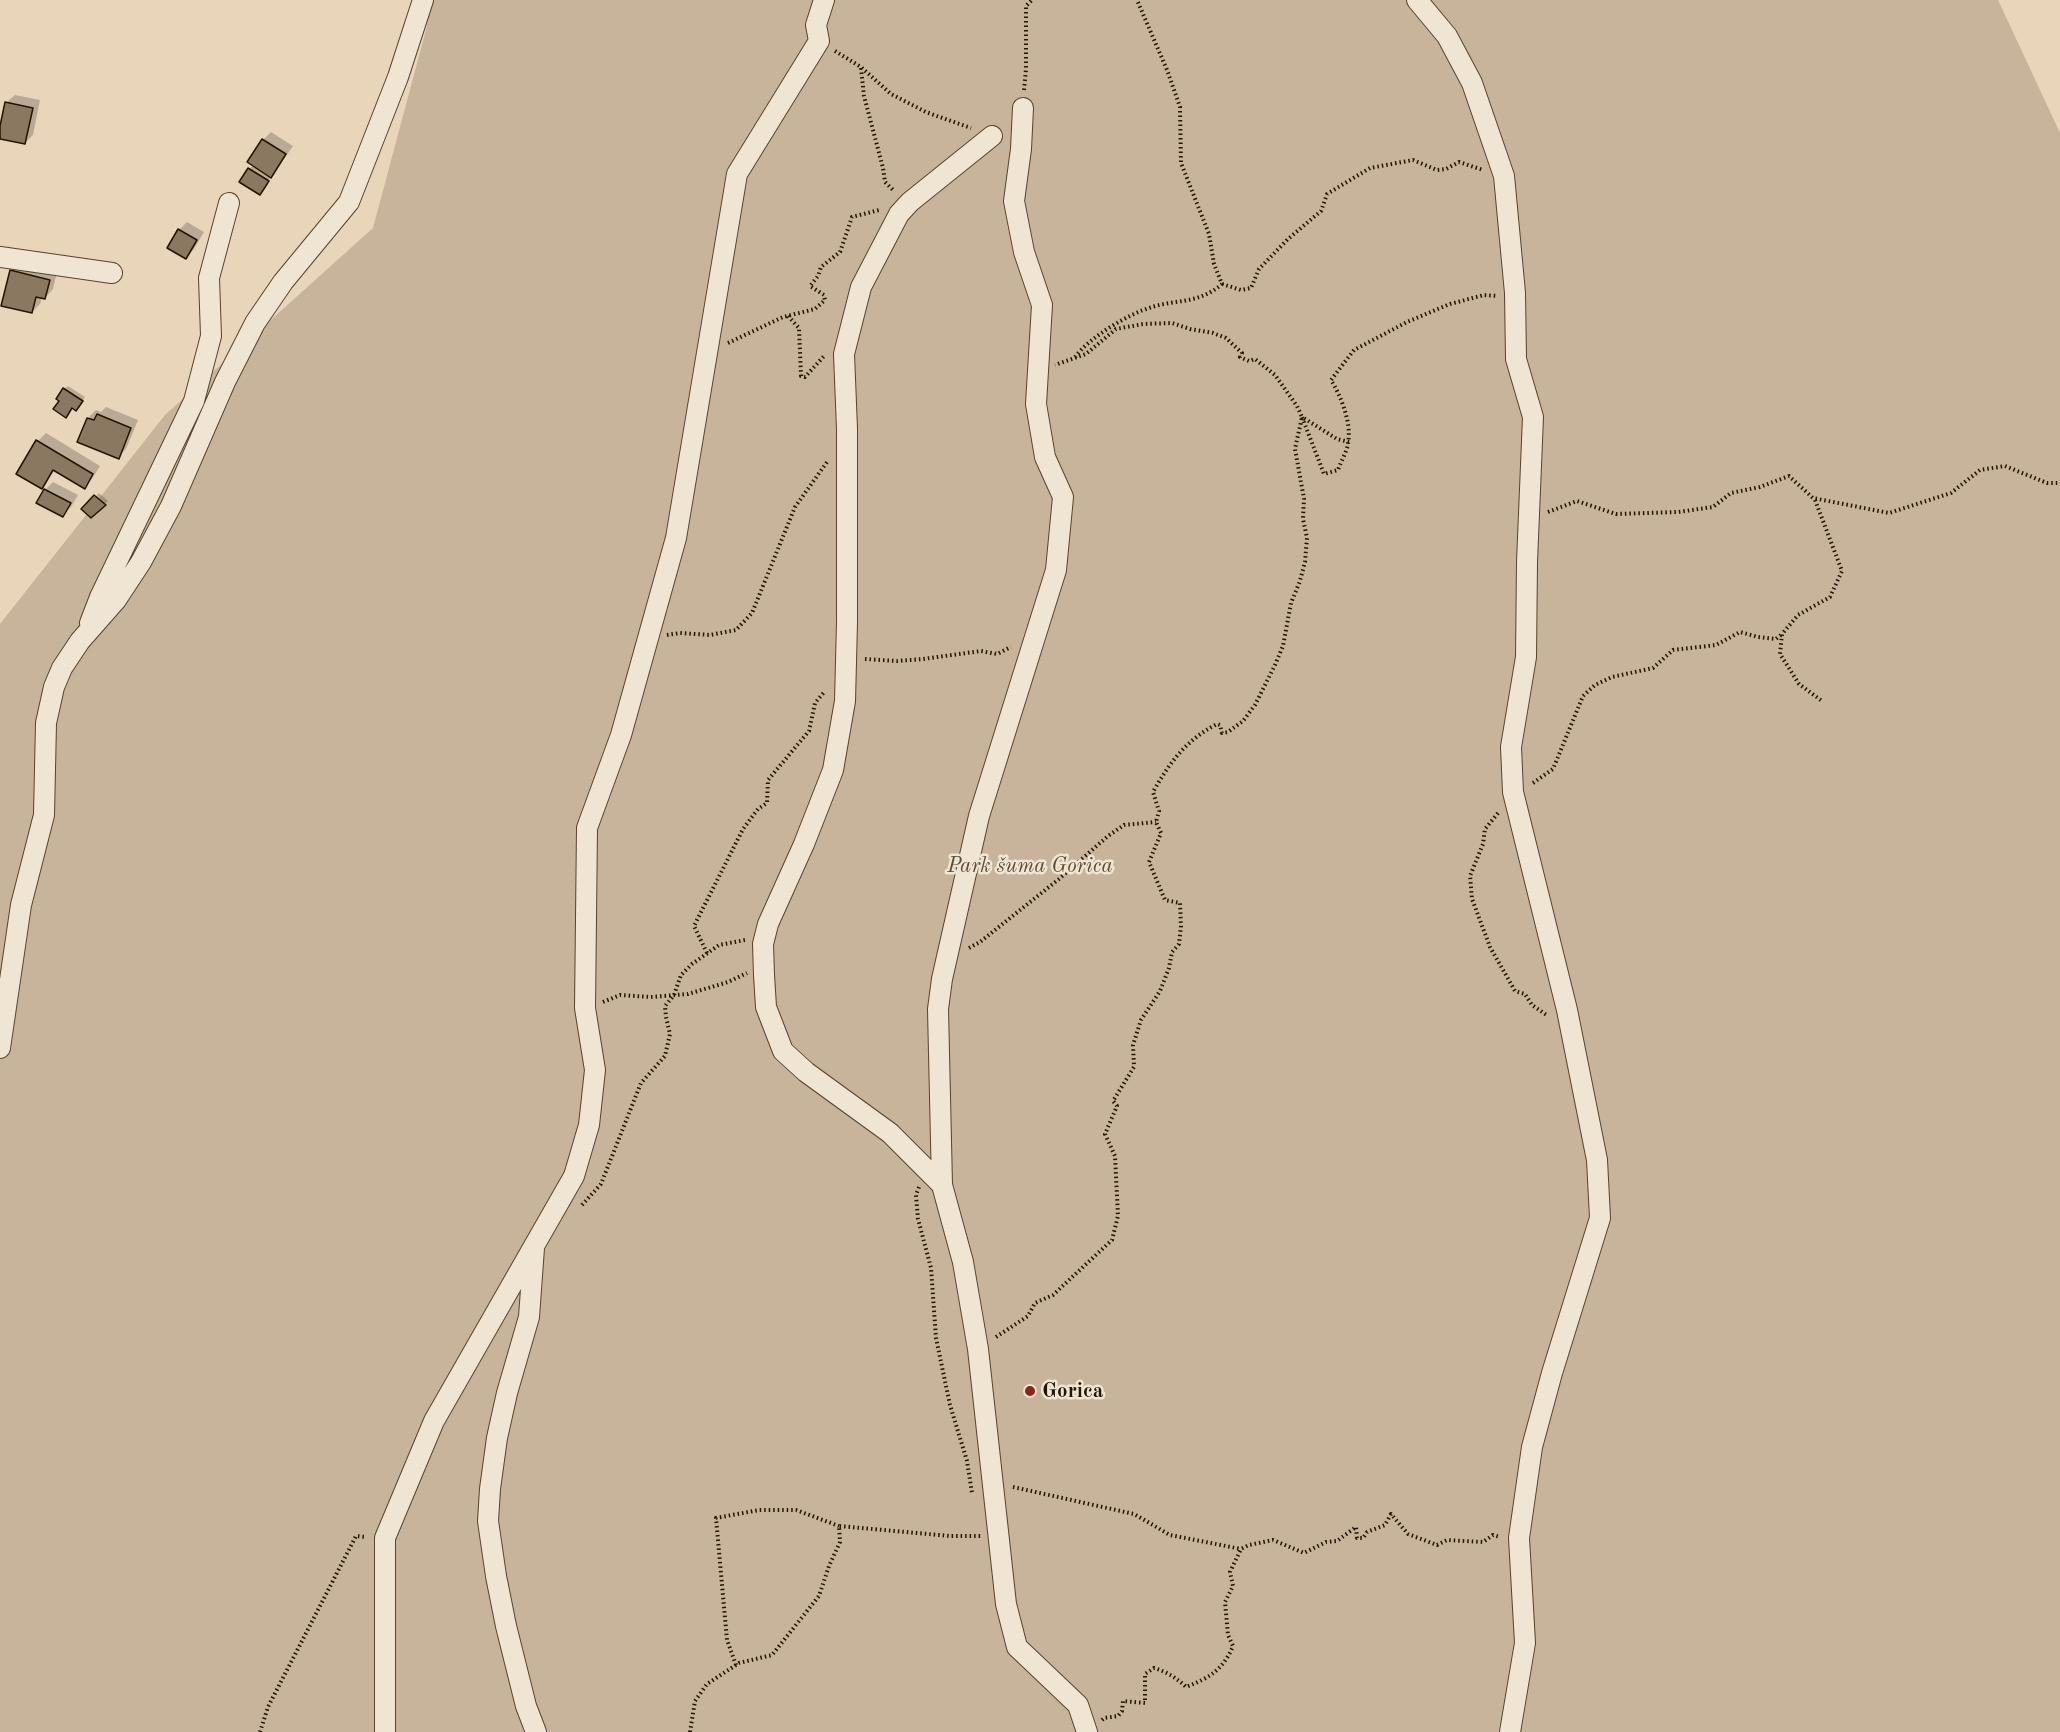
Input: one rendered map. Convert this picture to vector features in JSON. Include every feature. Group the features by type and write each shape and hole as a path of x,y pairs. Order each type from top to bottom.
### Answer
{"street":[{"path":"0,1048 21,905 44,815 48,711 54,687 62,668 90,628 116,600 141,562 166,515 225,382 255,323 284,282 349,202 398,77 423,0"},
{"path":"386,1732 385,1538 434,1421 574,1176 589,1125 595,1070 585,1008 587,828 621,735 676,538 737,174 819,41 816,25 824,0"},
{"path":"1417,0 1447,36 1472,83 1504,176 1515,293 1516,359 1533,417 1526,657 1511,747 1514,795 1569,1018 1597,1160 1600,1218 1552,1373 1532,1447 1519,1538 1525,1643 1510,1732"},
{"path":"1023,108 1021,149 1014,201 1024,252 1042,305 1036,404 1045,457 1063,497 1056,570 979,816 946,958 938,1009 937,1179 963,1262 978,1349 992,1482 986,1540 1017,1647 1078,1705 1092,1730"},
{"path":"937,1179 890,1133 806,1072 783,1051 766,1007 763,944 768,924 804,844 833,770 845,701 847,429 844,354 861,287 904,208 992,136"},
{"path":"90,628 100,597 194,401 210,336 209,289 212,261 229,202"},
{"path":"0,257 112,273"},
{"path":"535,1242 529,1317 507,1393 497,1438 488,1521 495,1576 506,1626 526,1706 536,1732"}],"path":[{"path":"1023,108 1026,69 1026,6 1032,0"},
{"path":"1137,0 1180,107 1181,163 1209,234 1214,264 1222,284"},
{"path":"819,41 861,68 891,94 926,112 992,136"},
{"path":"861,68 864,96 885,183 904,208"},
{"path":"1222,284 1241,290 1251,288 1259,269 1288,239 1321,211 1327,194 1370,168 1413,160 1437,170 1446,169 1459,162 1504,176"},
{"path":"707,351 725,346 729,342 788,316 815,309 825,300 824,295 810,286 818,276 821,267 840,252 852,217 886,208 904,208"},
{"path":"1073,359 1080,350 1102,333 1136,314 1153,306 1191,300 1222,284"},
{"path":"1038,370 1086,354 1112,332 1124,327 1172,323 1213,333 1226,338 1238,347 1242,353 1240,357 1249,361 1255,359 1275,375 1297,406 1324,474 1338,470 1349,442 1346,416 1339,393 1331,380 1354,350 1407,322 1450,303 1484,295 1509,297 1515,293"},
{"path":"788,316 799,328 801,376 805,377 824,358 835,340 840,336 848,337"},
{"path":"1302,417 1337,439 1349,442"},
{"path":"978,1349 1029,1316 1035,1303 1053,1295 1112,1240 1118,1216 1115,1156 1105,1134 1117,1106 1113,1101 1134,1066 1132,1045 1141,1020 1160,991 1169,968 1172,952 1179,944 1181,926 1179,903 1165,900 1149,862 1161,833 1156,822 1159,812 1153,792 1167,765 1205,730 1217,724 1220,725 1222,733 1228,732 1242,721 1255,705 1283,646 1291,603 1305,562 1307,538 1303,519 1304,499 1295,449 1302,417"},
{"path":"646,641 680,633 710,635 736,630 752,613 795,507 830,457"},
{"path":"1815,499 1888,513 1951,493 1980,470 2005,466 2047,483 2060,483"},
{"path":"1529,513 1552,512 1577,501 1616,514 1713,507 1731,492 1761,487 1789,476 1815,499 1842,571 1830,597 1798,615 1776,639 1740,632 1716,645 1673,650 1653,668 1612,677 1595,685 1583,696 1553,769 1514,795 1485,828 1483,844 1470,876 1472,899 1490,947 1515,991 1525,994 1532,1005 1547,1016 1569,1018"},
{"path":"1782,634 1780,654 1799,684 1822,700"},
{"path":"946,958 980,942 1124,825 1156,822"},
{"path":"550,1217 577,1211 601,1184 641,1083 665,1056 670,1034 665,1006 674,995 681,975 692,964 719,945 751,939 763,944 763,956 746,974 728,982 688,994 674,995 620,995 585,1008"},
{"path":"937,1179 924,1176 916,1195 918,1219 931,1268 936,1338 950,1405 967,1461 973,1503"},
{"path":"992,1482 1134,1514 1170,1535 1241,1549 1273,1539 1304,1553 1326,1542 1336,1542 1356,1527 1357,1538 1363,1538 1367,1532 1385,1525 1391,1514 1408,1534 1437,1545 1447,1540 1483,1542 1492,1535 1519,1538"},
{"path":"736,1665 727,1640 716,1518 759,1510 796,1510 839,1526 986,1540"},
{"path":"977,1525 986,1540"},
{"path":"690,1732 695,1701 707,1684 736,1665 772,1655 819,1596 840,1542 839,1526"},
{"path":"260,1732 268,1707 356,1536 385,1538"},
{"path":"1092,1730 1104,1718 1118,1716 1122,1711 1123,1701 1145,1703 1145,1674 1154,1668 1179,1680 1186,1688 1198,1683 1224,1665 1233,1646 1228,1635 1226,1602 1233,1586 1230,1572 1241,1549"}],"green space":[{"name":"Park šuma Gorica","path":"429,0 1998,0 2060,133 2060,1732 0,1732 0,624 165,415 373,228 427,26"}],"building":[{"path":"5,102 33,108 25,144 0,139"},
{"path":"262,139 286,154 271,178 247,162"},
{"path":"248,168 269,181 260,195 239,182"},
{"path":"178,229 197,240 186,259 167,248"},
{"path":"10,270 50,280 45,299 36,297 32,313 1,306"},
{"path":"63,388 83,401 76,411 72,408 66,418 53,409 59,401 56,399"},
{"path":"97,414 131,428 119,459 77,442 87,418 94,420"},
{"path":"36,440 93,474 85,489 53,470 42,489 16,474"},
{"path":"44,489 71,503 63,517 36,503"},
{"path":"94,495 106,505 91,518 81,509"}],"place":[{"name":"Gorica","path":"1030,1391"}]}
